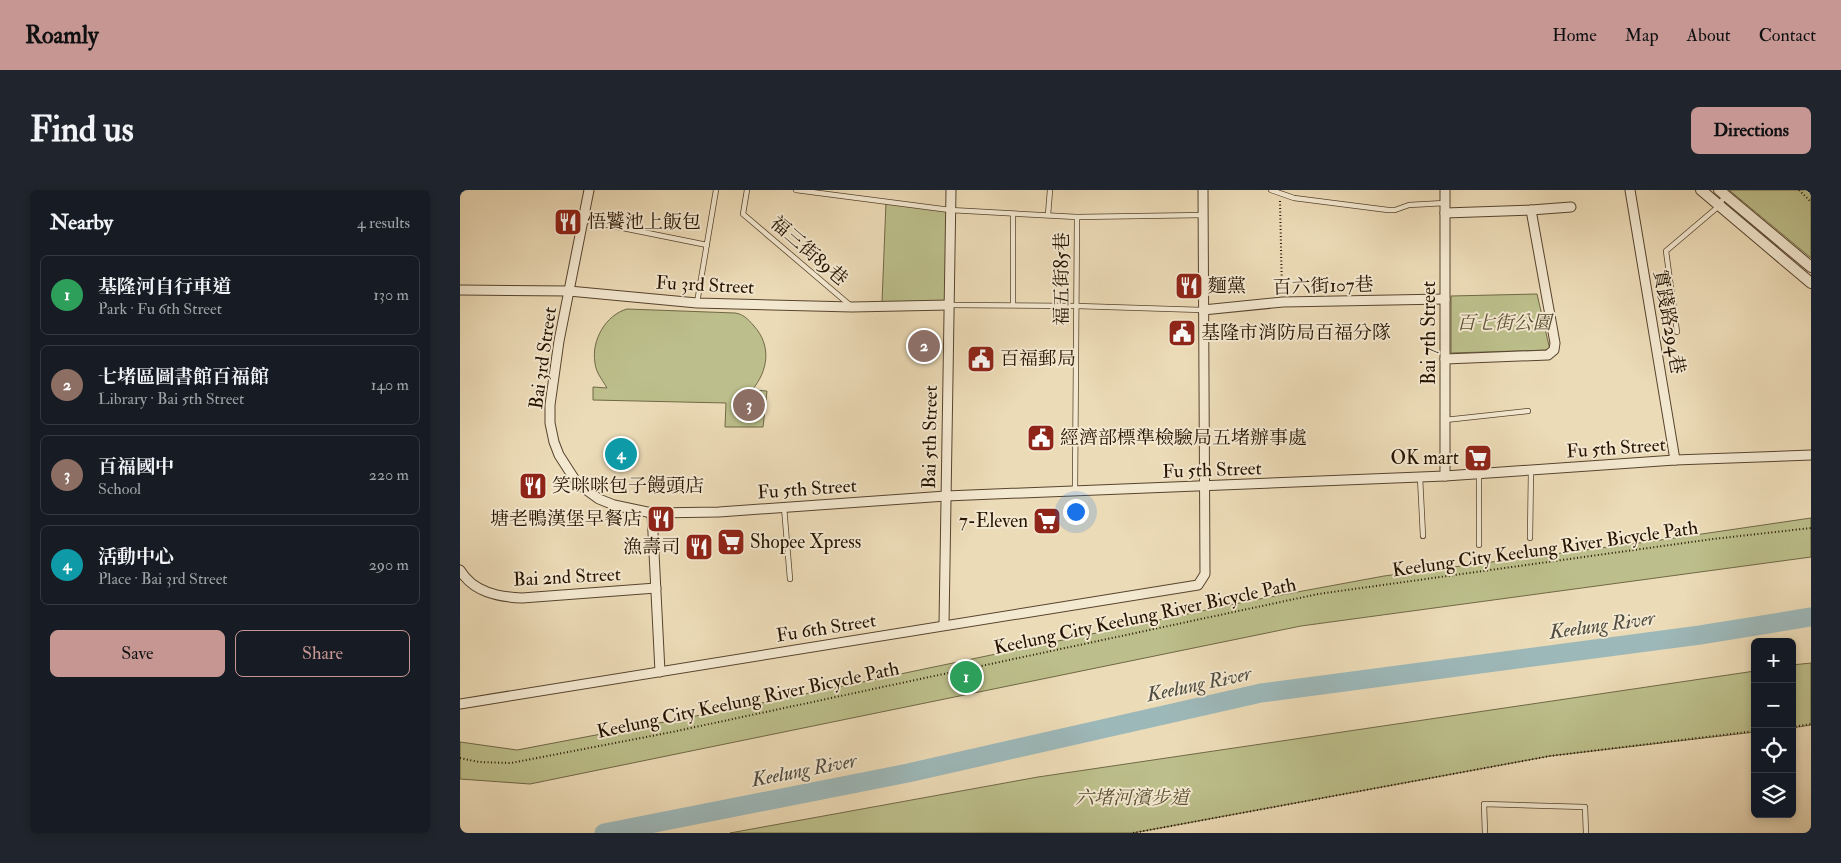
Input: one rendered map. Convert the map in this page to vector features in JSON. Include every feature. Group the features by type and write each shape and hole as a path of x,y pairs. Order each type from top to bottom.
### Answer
{"street":[{"name":"Bai 3rd Street","path":"589,190 559,341 550,405 554,442 578,483 598,499 614,505"},
{"name":"Bai 5th Street","path":"944,625 951,190"},
{"path":"1203,190 1206,487"},
{"name":"Bai 7th Street","path":"1445,190 1445,476"},
{"name":"實踐路294巷","path":"1630,190 1675,460"},
{"path":"1701,190 1811,283"},
{"path":"1722,193 1811,267"},
{"path":"1445,213 1531,210 1571,206"},
{"path":"1445,358 1548,355 1554,350 1555,343 1531,210"},
{"name":"Fu 3rd Street","path":"460,290 569,291 697,303 852,307 949,305"},
{"name":"百六街107巷","path":"1203,310 1283,302 1445,298"},
{"name":"Fu 5th Street","path":"614,505 652,513 784,507 946,496 1445,476 1675,460 1811,455"},
{"name":"Fu 6th Street","path":"460,704 1198,585 1205,574 1206,487"},
{"path":"652,513 660,672"},
{"name":"Bai 2nd Street","path":"460,570 465,578 475,587 504,597 522,598 656,588"}],"lane":[{"path":"697,303 716,190"},
{"name":"福三街89巷","path":"747,190 743,214 852,307"},
{"path":"796,190 950,210 1013,214 1077,217 1204,215"},
{"path":"840,197 841,190"},
{"path":"1048,215 1050,190"},
{"path":"1271,190 1294,198 1395,210 1408,204 1445,203"},
{"path":"1677,332 1666,251 1720,206 1722,193"},
{"path":"1013,214 1013,305"},
{"name":"福五街85巷","path":"1075,491 1077,217"},
{"path":"583,220 707,245"},
{"path":"949,305 1077,306 1203,310"},
{"path":"1445,420 1528,411"},
{"path":"1530,538 1531,470"},
{"path":"1480,474 1480,545"},
{"path":"1420,477 1423,536"},
{"path":"784,507 790,579"},
{"path":"1485,833 1484,804 1585,807 1586,833"}],"path":[{"path":"1799,190 1811,202"},
{"path":"1280,193 1283,302"},
{"name":"Keelung City Keelung River Bicycle Path","path":"460,758 478,762 511,762 663,734 1318,594 1811,528"},
{"path":"1796,726 1811,724"},
{"path":"1133,833 1550,756 1751,731"}],"green space":[{"path":"1729,190 1811,190 1811,258"},
{"path":"886,202 950,210 949,305 882,303"},
{"name":"百七街公園","path":"1537,294 1550,350 1451,353 1451,296"},
{"path":"627,309 735,313 747,319 760,334 764,342 766,358 762,375 752,390 767,391 763,427 725,427 726,403 593,400 593,387 607,388 596,367 594,354 598,337 613,317"},
{"path":"1811,518 1811,557 1301,626 530,784 460,779 460,742 517,750 738,708 1254,600 1384,576 1654,541"},
{"path":"1811,663 1811,725 1796,727 1796,683 1796,665"},
{"name":"六堵河濱步道","path":"1751,672 1751,732 1550,756 1133,833 730,833 1038,777"}],"waterway":[{"name":"Keelung River","path":"604,833 908,773 1261,693 1700,635 1811,617"}],"place":[{"name":"悟饕池上飯包","path":"568,222"},
{"name":"麵黨","path":"1189,286"},
{"name":"基隆市消防局百福分隊","path":"1182,333"},
{"name":"七堵區圖書館百福館","path":"924,346"},
{"name":"百福郵局","path":"981,359"},
{"name":"百福國中","path":"749,405"},
{"name":"經濟部標準檢驗局五堵辦事處","path":"1041,438"},
{"name":"活動中心","path":"621,454"},
{"name":"OK mart","path":"1478,458"},
{"name":"笑咪咪包子饅頭店","path":"533,486"},
{"name":"塘老鴨漢堡早餐店","path":"661,519"},
{"name":"7-Eleven","path":"1047,521"},
{"name":"Shopee Xpress","path":"731,542"},
{"name":"漁壽司","path":"699,547"},
{"name":"基隆河自行車道","path":"966,677"}]}
